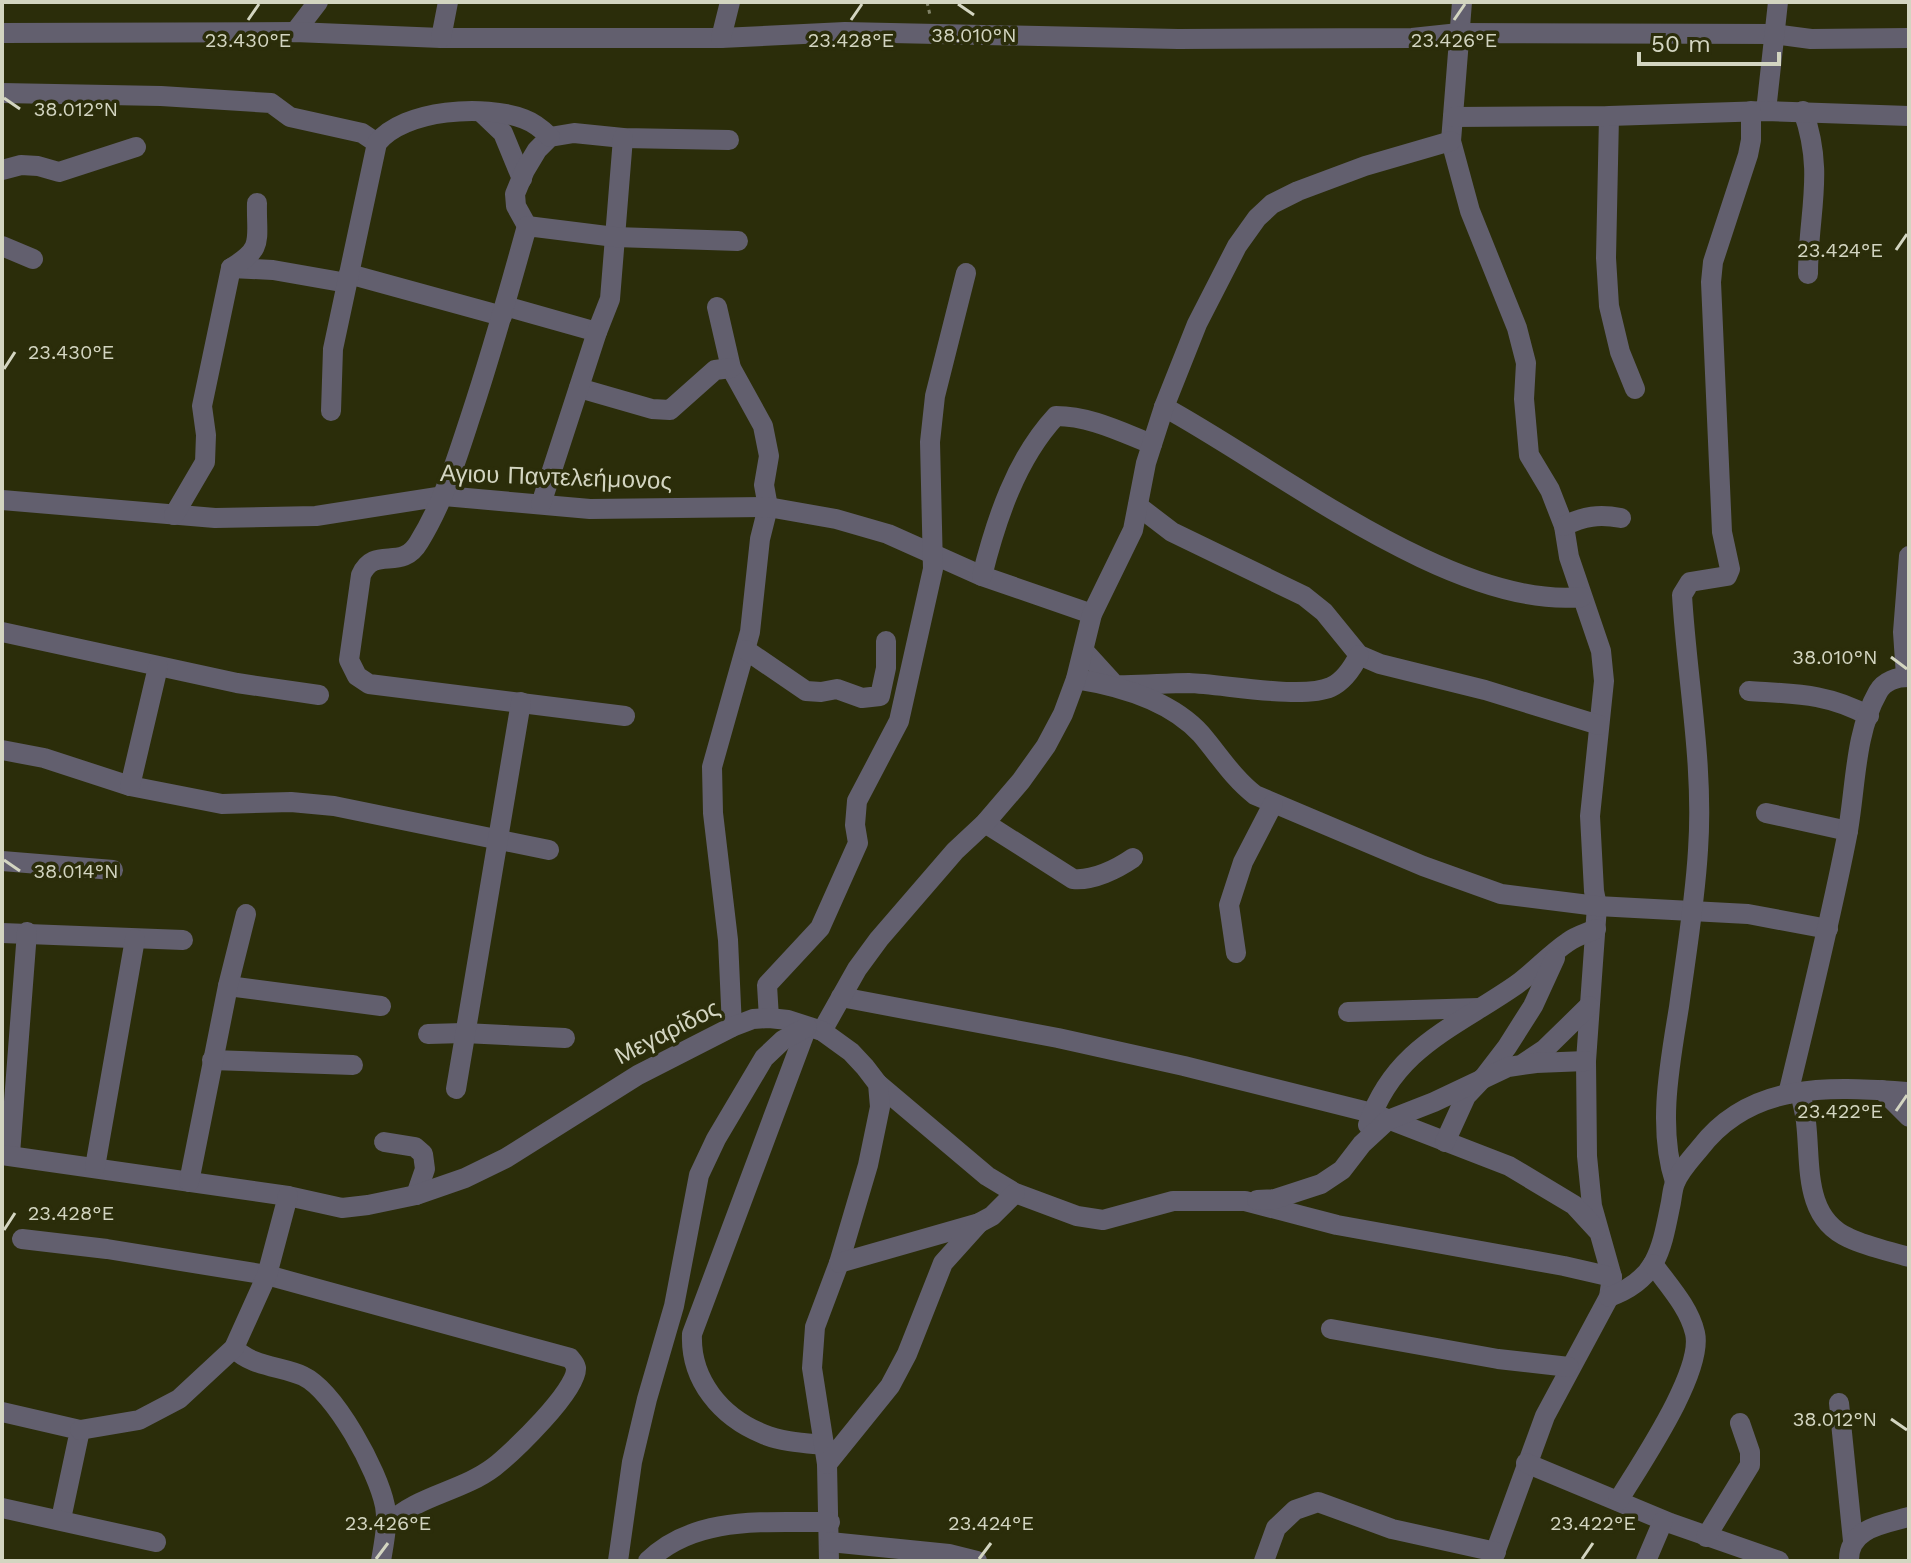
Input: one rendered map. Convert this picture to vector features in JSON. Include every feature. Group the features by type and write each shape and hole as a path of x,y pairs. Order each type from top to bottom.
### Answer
{"street":[{"path":"295,32 318,2"},
{"path":"441,38 448,2"},
{"path":"721,38 730,2"},
{"path":"1264,1561 1276,1528 1295,1510 1318,1502 1392,1529 1494,1556 1545,1416 1610,1287 1592,1206 1587,1156 1586,1061 1597,906 1590,816 1604,681 1601,651 1569,557 1564,526 1550,490 1529,455 1524,399 1526,363 1517,328 1470,211 1451,141 1462,2"},
{"path":"1675,1182 1667,1144 1668,1085 1693,911 1700,817 1695,724 1682,595 1690,582 1713,581 1727,576 1730,569 1722,532 1711,282 1713,262 1759,111 1778,2"},
{"path":"2,33 295,32 441,38 721,38 845,32 1178,39 1412,38 1459,33 1774,34 1811,39 1909,38"},
{"path":"2,93 161,96 271,103 290,117 362,133 377,143"},
{"path":"1453,117 1759,111 1909,116"},
{"path":"1803,111 1812,136 1816,170 1808,274"},
{"path":"481,112 503,133 522,179"},
{"path":"331,411 333,349 377,143 386,132 403,122 434,114 481,112 522,118 538,125 550,137"},
{"path":"1609,116 1606,258 1609,306 1620,352 1635,389"},
{"path":"625,716 369,684 357,676 349,660 361,575 372,560 406,556 417,546 444,496 504,311 527,226 516,206 515,194 537,150 550,137 574,133 623,138 729,140"},
{"path":"541,504 610,299 623,138"},
{"path":"826,1454 764,1435 732,1417 712,1398 691,1355 692,1334 814,1029 841,997 879,939 955,851 985,823 1039,756 1063,714 1076,679 1092,614 1133,530 1152,444 1164,407 1217,283 1257,218 1272,204 1298,191 1365,166 1451,141"},
{"path":"2,170 21,165 59,172 136,147"},
{"path":"174,515 205,462 206,435 202,406 231,268 251,256 255,249 257,203"},
{"path":"527,226 615,237 738,241"},
{"path":"2,246 33,259"},
{"path":"231,268 348,279 597,332"},
{"path":"769,1018 767,985 820,928 858,843 855,825 857,801 899,721 930,587 930,442 935,396 966,273"},
{"path":"717,307 731,368 763,426 769,456 764,485 768,507 760,539 750,632 712,767 713,813 728,940 732,1027"},
{"path":"579,388 652,409 670,410 715,370 731,368"},
{"path":"1164,407 1205,429 1359,525 1429,560 1508,591 1556,600 1582,597"},
{"path":"982,576 993,529 1009,492 1041,433 1056,416 1072,416 1100,424 1152,444"},
{"name":"Αγιου Παντελεήμονος","path":"2,500 215,518 316,516 444,496 590,509 768,507 836,519 888,534 982,576 1092,614"},
{"path":"1138,506 1172,532 1304,596 1324,612 1359,655 1380,664 1474,687 1599,725"},
{"path":"1564,526 1599,514 1621,518"},
{"path":"1909,556 1903,621 1908,676 1891,680 1879,689 1859,750 1848,831 1794,1093 1806,1120 1812,1195 1821,1215 1830,1227 1848,1238 1909,1257"},
{"path":"2,632 237,683 319,695"},
{"path":"746,650 806,691 837,689 871,699 880,696 883,688 886,641"},
{"path":"1084,651 1115,685 1176,714 1199,732 1240,783 1255,795 1423,866 1501,894 1597,906 1748,914 1828,929"},
{"path":"1076,679 1115,685 1186,683 1311,691 1330,687 1340,680 1359,655"},
{"path":"130,786 158,667"},
{"path":"1749,691 1833,699 1869,716"},
{"path":"456,1089 521,702"},
{"path":"2,750 44,758 130,786 222,804 291,802 334,806 549,850"},
{"path":"1236,953 1229,905 1243,862 1273,804"},
{"path":"1766,813 1848,831"},
{"path":"985,823 1073,879 1101,874 1133,858"},
{"path":"2,861 113,870"},
{"path":"189,1182 212,1060 246,914"},
{"path":"1245,1201 1275,1199 1321,1184 1342,1170 1380,1116 1391,1077 1405,1062 1442,1033 1518,984 1569,941 1596,929"},
{"path":"6,1155 27,932"},
{"path":"2,933 183,940"},
{"path":"95,1167 135,939"},
{"path":"1445,1142 1466,1096 1484,1077 1533,1006 1558,950"},
{"path":"228,986 381,1006"},
{"path":"841,997 1156,1059 1380,1116 1509,1166 1574,1205 1600,1233"},
{"path":"1521,1065 1545,1049 1589,1006"},
{"path":"1348,1012 1481,1008"},
{"name":"Μεγαρίδος","path":"6,1155 288,1196 342,1208 368,1205 416,1195 465,1178 506,1158 638,1075 732,1027 753,1019 769,1018 788,1020 814,1029 851,1052 878,1084 959,1155 1015,1193 1077,1216 1103,1220 1173,1201 1245,1201"},
{"path":"618,1561 632,1462 674,1306 699,1175 716,1139 764,1058 783,1040 814,1029"},
{"path":"428,1034 565,1038"},
{"path":"212,1060 353,1065"},
{"path":"1380,1116 1434,1102 1484,1077 1521,1065 1586,1061"},
{"path":"830,1542 826,1454 812,1368 815,1327 839,1263 878,1127 878,1084"},
{"path":"1882,1090 1909,1117"},
{"path":"1245,1201 1337,1225 1564,1266 1610,1287 1631,1289 1653,1264 1663,1238 1675,1182 1706,1139 1738,1111 1764,1099 1794,1093 1909,1092"},
{"path":"384,1142 415,1147 423,1154 425,1169 416,1195"},
{"path":"839,1263 979,1223 992,1216 1015,1193"},
{"path":"2,1412 80,1430 139,1420 179,1399 234,1348 267,1275 288,1196"},
{"path":"826,1454 890,1386 907,1354 943,1263 979,1223"},
{"path":"22,1239 107,1249 267,1275 570,1358 576,1370 573,1380 552,1411 493,1468 403,1510 387,1525"},
{"path":"1618,1501 1679,1396 1697,1350 1695,1332 1683,1305 1653,1264"},
{"path":"1331,1329 1498,1359 1569,1367"},
{"path":"234,1348 264,1365 304,1377 326,1395 349,1429 381,1490 387,1525 381,1561"},
{"path":"1839,1403 1851,1551"},
{"path":"1706,1537 1750,1465 1750,1452 1740,1423"},
{"path":"61,1519 80,1430"},
{"path":"1526,1463 1663,1521 1779,1561"},
{"path":"2,1508 156,1542"},
{"path":"1851,1551 1863,1532 1909,1517"},
{"path":"1646,1561 1663,1521"},
{"path":"648,1561 661,1548 687,1534 710,1527 949,1554 977,1561"}]}
